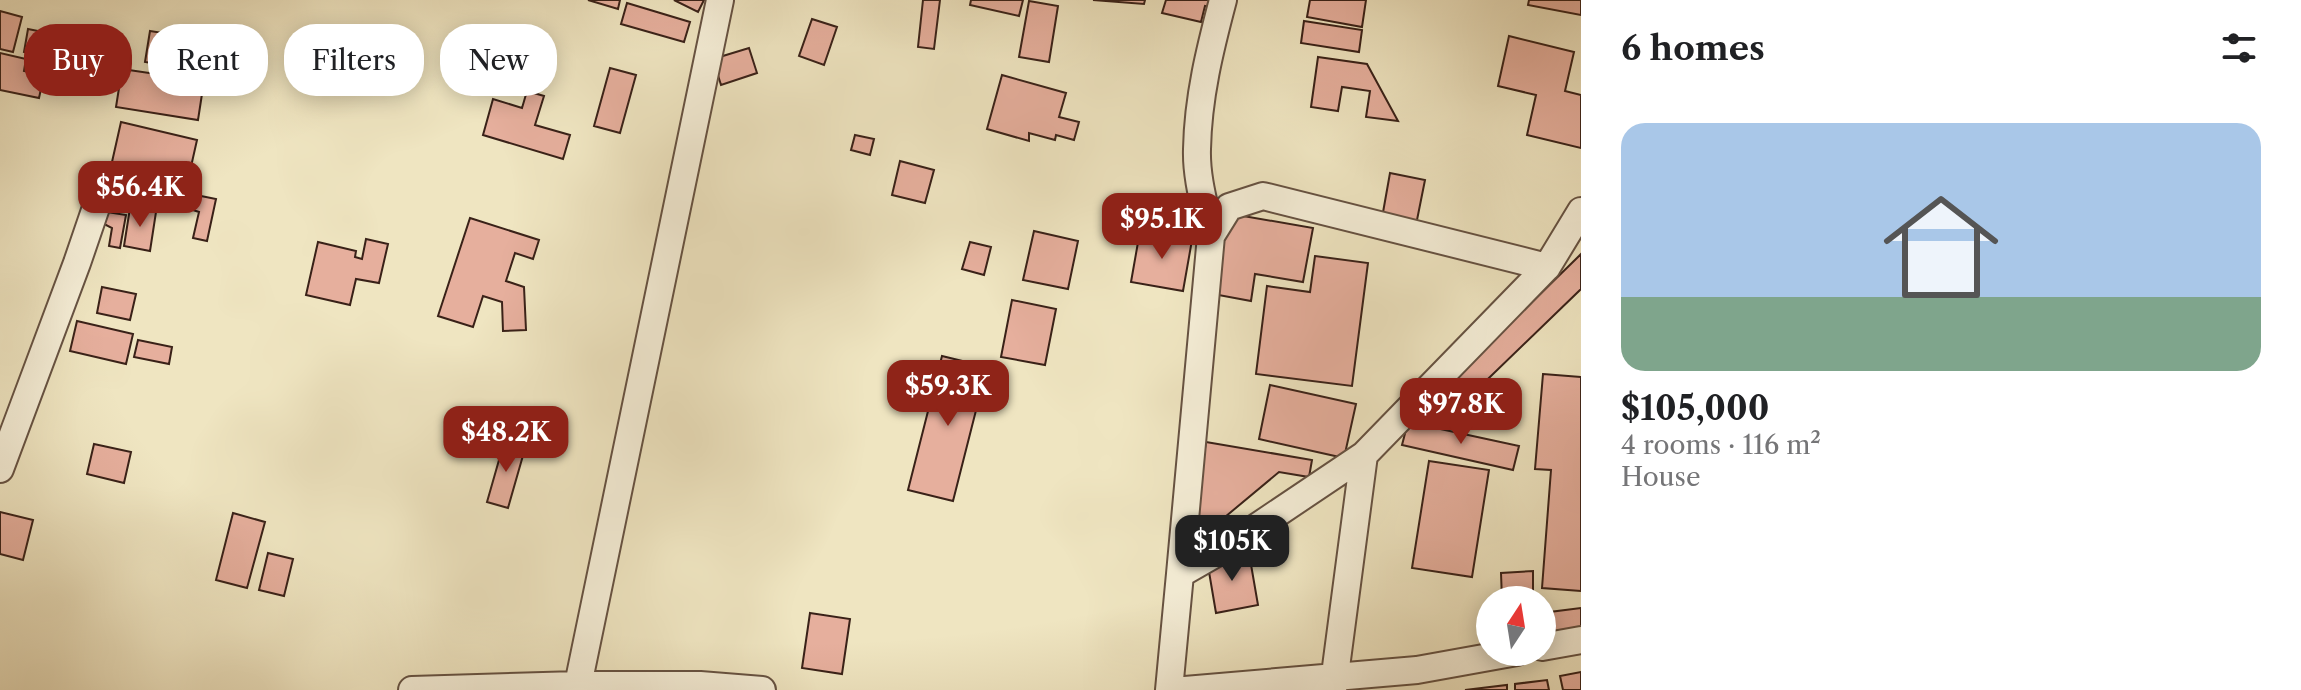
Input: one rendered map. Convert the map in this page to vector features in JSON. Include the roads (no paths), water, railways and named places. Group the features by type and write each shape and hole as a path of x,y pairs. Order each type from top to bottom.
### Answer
{"street":[{"path":"578,685 720,0"},
{"path":"1169,690 1211,236 1200,188 1196,151 1204,75 1223,0"},
{"path":"0,469 104,184"},
{"path":"1211,236 1229,207 1263,196 1547,267"},
{"path":"1180,574 1227,547 1364,455 1547,267 1581,211"},
{"path":"1333,684 1364,455"},
{"path":"1556,644 1581,640"},
{"path":"1185,690 1333,684 1476,659"},
{"path":"412,690 578,685 700,685 762,690"}]}
